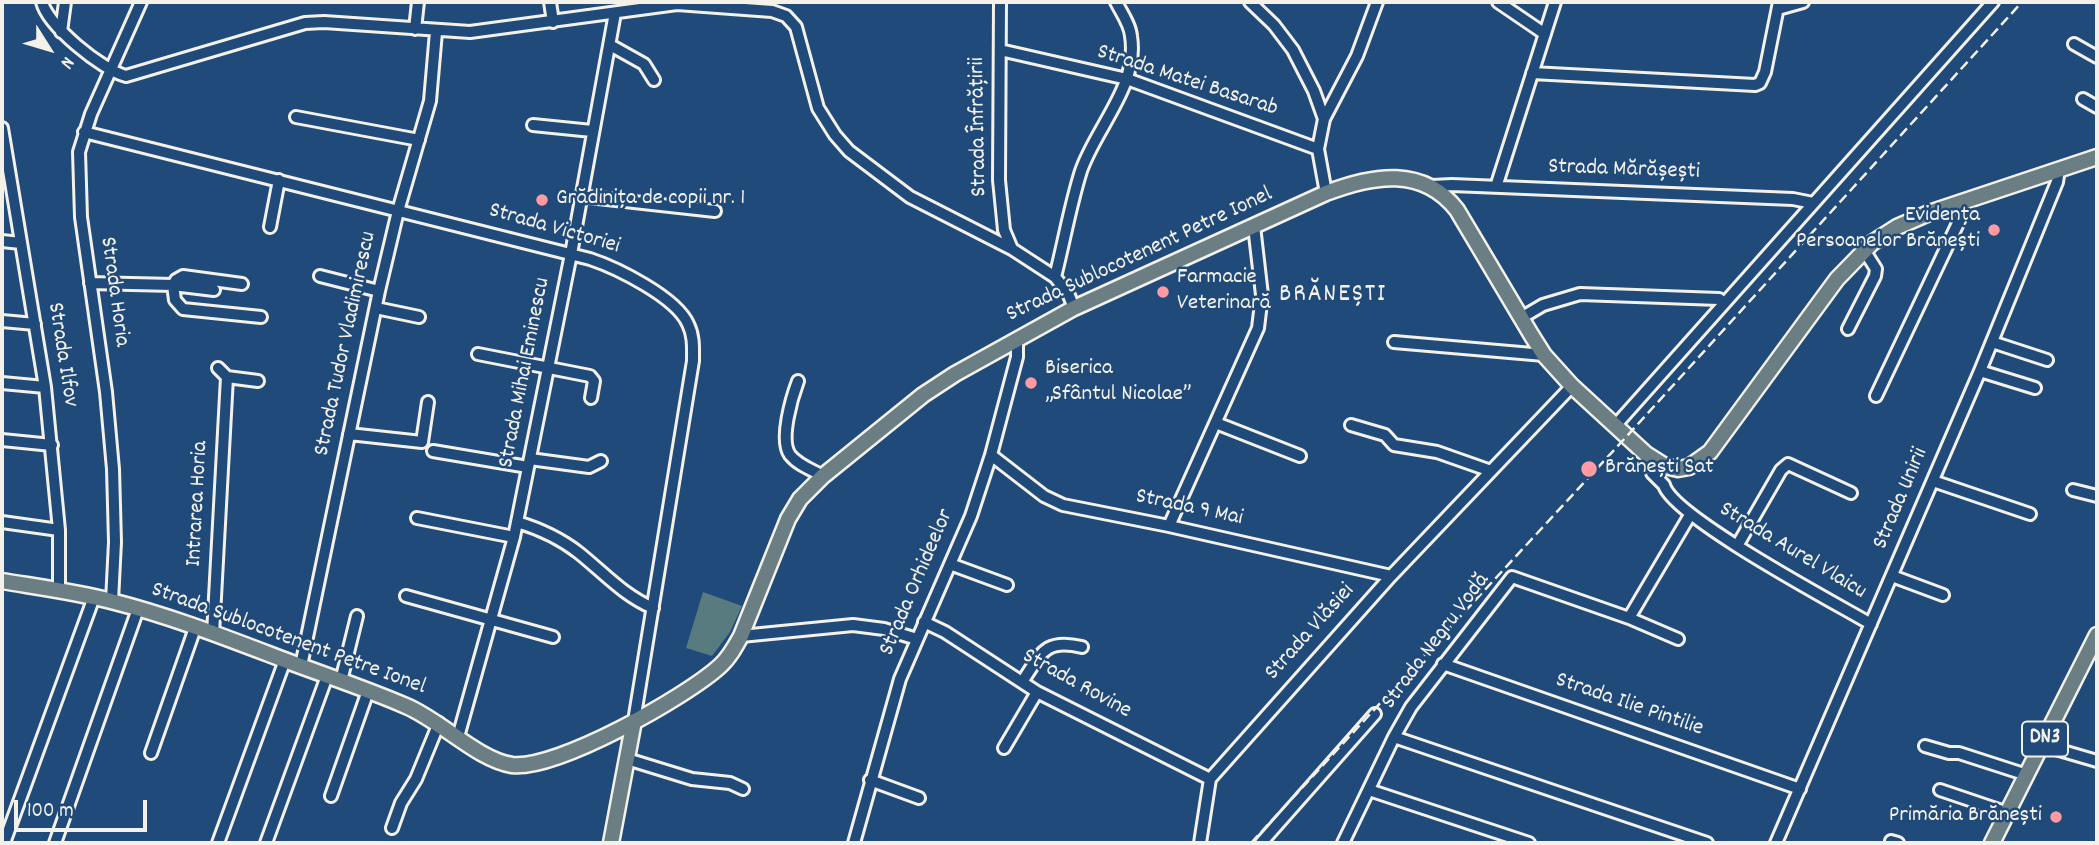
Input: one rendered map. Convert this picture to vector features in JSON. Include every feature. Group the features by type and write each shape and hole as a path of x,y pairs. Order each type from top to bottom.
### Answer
{"main road":[{"path":"1432,186 1457,210 1544,355 1572,386 1652,459 1668,468 1683,468 1697,463 1714,447 1837,279 1864,250 1897,227 1962,201 2097,156"},
{"name":"Strada Sublocotenent Petre Ionel","path":"2,581 112,601 213,634 419,711 494,759 511,765 528,765 575,750 635,721 709,675 726,661 741,636 793,509 822,475 923,395 1074,308 1326,193 1351,185 1395,179 1416,180 1432,186"},
{"name":"DN3","path":"1992,843 2097,635"},
{"name":"Strada Victoriei","path":"611,843 635,721"}],"street":[{"path":"42,2 51,21 61,32 110,69 127,76 305,23 324,22 436,32 499,30 677,3 772,11 786,16 796,27 818,108 835,135 849,150 891,185 930,209 1012,249 1055,277 1068,293 1074,308"},
{"path":"61,32 65,2"},
{"name":"Strada Horia","path":"112,601 115,531 113,469 106,392 80,195 79,152 84,132 110,69 141,2"},
{"path":"415,29 418,2"},
{"path":"550,2 553,22"},
{"name":"Strada Înfrățirii","path":"1000,2 999,180 1004,230 1012,249"},
{"path":"1055,277 1081,172 1127,79 1132,38 1130,28 1116,2"},
{"path":"1250,2 1274,25 1293,50 1314,91 1324,119"},
{"path":"1326,193 1318,149 1324,119 1357,56 1377,2"},
{"path":"1498,2 1545,34"},
{"path":"1496,187 1555,2"},
{"path":"1532,73 1755,85 1763,78 1779,5 1803,2"},
{"path":"1615,426 1993,2"},
{"name":"Strada Mihai Eminescu","path":"458,737 514,537 571,254 615,13"},
{"name":"Strada Tudor Vladimirescu","path":"301,666 379,290 398,211 430,101 436,32"},
{"path":"2074,44 2097,57"},
{"path":"610,45 644,64 654,80"},
{"name":"Strada Matei Basarab","path":"1000,50 1127,79 1318,149"},
{"path":"2083,99 2097,107"},
{"path":"296,117 419,140"},
{"path":"533,124 592,131"},
{"name":"Strada Ilfov","path":"2,128 46,387 60,530 59,591"},
{"name":"Strada Victoriei","path":"84,132 571,254 607,266 652,291 684,316 693,340 693,361 635,721"},
{"name":"Strada Unirii","path":"1776,843 1980,371 2057,182 2059,169"},
{"path":"270,227 279,180"},
{"name":"Strada Mărășești","path":"1432,186 1793,198 1813,203"},
{"path":"580,197 715,211"},
{"path":"1877,397 1960,219 1962,201"},
{"path":"1169,526 1258,328 1262,295 1254,226"},
{"path":"2,241 21,243"},
{"path":"1848,329 1875,276 1876,269 1864,250"},
{"path":"242,284 183,276 173,285 175,300 183,309 261,317"},
{"path":"320,276 379,290"},
{"path":"90,282 173,285 214,290"},
{"path":"1521,318 1543,305 1580,294 1719,299 1724,303"},
{"path":"376,308 419,317"},
{"path":"2,321 35,324"},
{"name":"Strada Orhideelor","path":"854,843 900,680 971,516 1017,357 1017,339"},
{"path":"1394,342 1544,355"},
{"path":"1992,342 2047,360"},
{"path":"478,354 590,376 594,381 591,398"},
{"path":"218,368 227,377 258,382"},
{"path":"1980,371 2035,387"},
{"name":"Intrarea Horia","path":"213,634 227,377"},
{"path":"798,381 792,398 786,444 791,457 822,475"},
{"path":"2,383 46,387"},
{"name":"Strada Vlăsiei","path":"1210,779 1391,576 1572,386"},
{"path":"349,434 422,442 428,402"},
{"path":"1216,423 1300,456"},
{"path":"1351,425 1385,435 1394,445 1437,452 1491,471"},
{"path":"2,440 52,445"},
{"path":"433,451 529,463 589,467 601,461"},
{"name":"Strada 9 Mai","path":"990,455 1054,501 1391,576"},
{"path":"1652,459 1652,473 1664,485 1672,482 1683,468"},
{"path":"1737,546 1781,470 1788,464 1850,493"},
{"path":"1933,481 2030,513"},
{"name":"Strada Aurel Vlaicu","path":"1664,485 1668,494 1690,515 1737,546 1871,624"},
{"path":"2073,490 2097,496"},
{"path":"1629,618 1690,515"},
{"path":"417,518 514,537"},
{"path":"2,522 60,530"},
{"path":"517,522 562,541 620,589 638,602 653,608"},
{"path":"950,564 1007,585"},
{"path":"1892,576 1943,595"},
{"name":"Strada Negru Vodă","path":"1343,843 1411,707 1511,577 1629,618 1678,639"},
{"path":"406,596 553,637"},
{"path":"4,843 94,597"},
{"path":"55,843 138,609"},
{"path":"341,681 357,616"},
{"name":"Strada Rovine","path":"924,622 945,632 1037,692 1210,779"},
{"path":"741,636 853,625 884,629 917,639"},
{"path":"151,753 195,628"},
{"path":"1022,682 1040,655 1050,646 1062,643 1082,647"},
{"path":"218,843 285,660"},
{"name":"Strada Ilie Pintilie","path":"1443,663 1800,789"},
{"path":"266,843 327,676"},
{"path":"331,796 368,691"},
{"path":"1004,748 1037,692"},
{"path":"1261,843 1375,715"},
{"path":"392,828 439,723"},
{"path":"1394,737 1707,843"},
{"path":"2042,745 2097,761"},
{"path":"1925,746 1959,753 2027,775"},
{"path":"627,759 692,779 730,783 743,789"},
{"path":"1200,843 1210,779"},
{"path":"870,780 919,798"},
{"path":"1369,790 1530,843"},
{"path":"1940,790 2008,813"}],"green space":[{"path":"703,592 742,606 730,632 712,656 686,648"}],"railway":[{"path":"1251,843 1627,436 2022,2"}],"place":[{"name":"Grădinița de copii nr. 1","path":"542,200"},
{"name":"Evidența Persoanelor Brănești","path":"1994,230"},
{"name":"Farmacie Veterinară","path":"1163,292"},
{"name":"Biserica „Sfântul Nicolae”","path":"1031,383"},
{"name":"Brănești Sat","path":"1589,469"},
{"name":"Primăria Brănești","path":"2056,817"}],"district":[{"name":"BRĂNEȘTI","path":"1333,296"}]}
